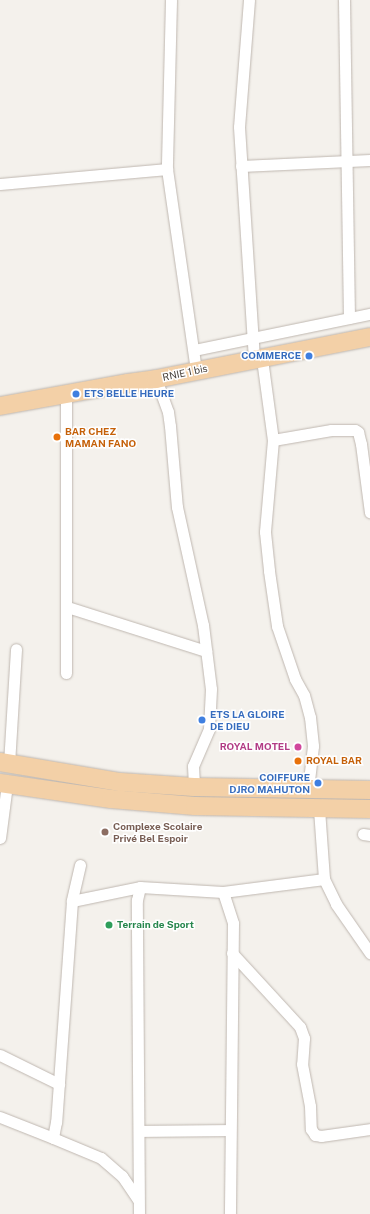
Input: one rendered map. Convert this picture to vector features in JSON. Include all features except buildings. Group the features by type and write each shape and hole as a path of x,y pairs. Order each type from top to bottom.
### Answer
{"main road":[{"name":"RNIE 1 bis","path":"0,406 258,360 370,337"},
{"path":"4,763 120,782 194,787 370,790"},
{"path":"4,784 111,800 172,804 319,809 370,809"}],"street":[{"path":"171,0 167,169 196,370"},
{"path":"249,0 239,127 253,338 273,440 265,532 277,626 295,680 304,696 310,717 313,746 308,789"},
{"path":"344,0 348,318"},
{"path":"241,166 370,160"},
{"path":"0,184 167,169"},
{"path":"194,350 370,314"},
{"path":"156,379 168,412 177,507 203,625 211,689 209,729 193,766 194,787"},
{"path":"66,395 66,673"},
{"path":"273,440 331,430 355,430 358,432 370,512"},
{"path":"67,607 206,651"},
{"path":"4,763 16,650"},
{"path":"0,838 4,784"},
{"path":"319,809 324,879 336,904 370,953"},
{"path":"53,1138 56,1122 72,901 80,865"},
{"path":"72,901 140,886 223,892 324,879"},
{"path":"138,1214 139,1131 136,900 140,886"},
{"path":"127,889 136,900"},
{"path":"223,892 233,923 229,1130 232,1149 230,1214"},
{"path":"232,953 300,1027 304,1038 302,1064 310,1106 311,1129 315,1135 321,1136 370,1129"},
{"path":"0,1054 59,1084"},
{"path":"0,1116 101,1158 122,1176 138,1200"},
{"path":"139,1131 229,1130"}],"place":[{"name":"COMMERCE","path":"309,356"},
{"name":"ETS BELLE HEURE","path":"76,394"},
{"name":"BAR CHEZ MAMAN FANO","path":"57,437"},
{"name":"ETS LA GLOIRE DE DIEU","path":"202,720"},
{"name":"ROYAL MOTEL","path":"298,747"},
{"name":"ROYAL BAR","path":"298,761"},
{"name":"COIFFURE DJRO MAHUTON","path":"318,783"},
{"name":"Complexe Scolaire Privé Bel Espoir","path":"105,832"},
{"name":"Terrain de Sport","path":"109,925"}]}
